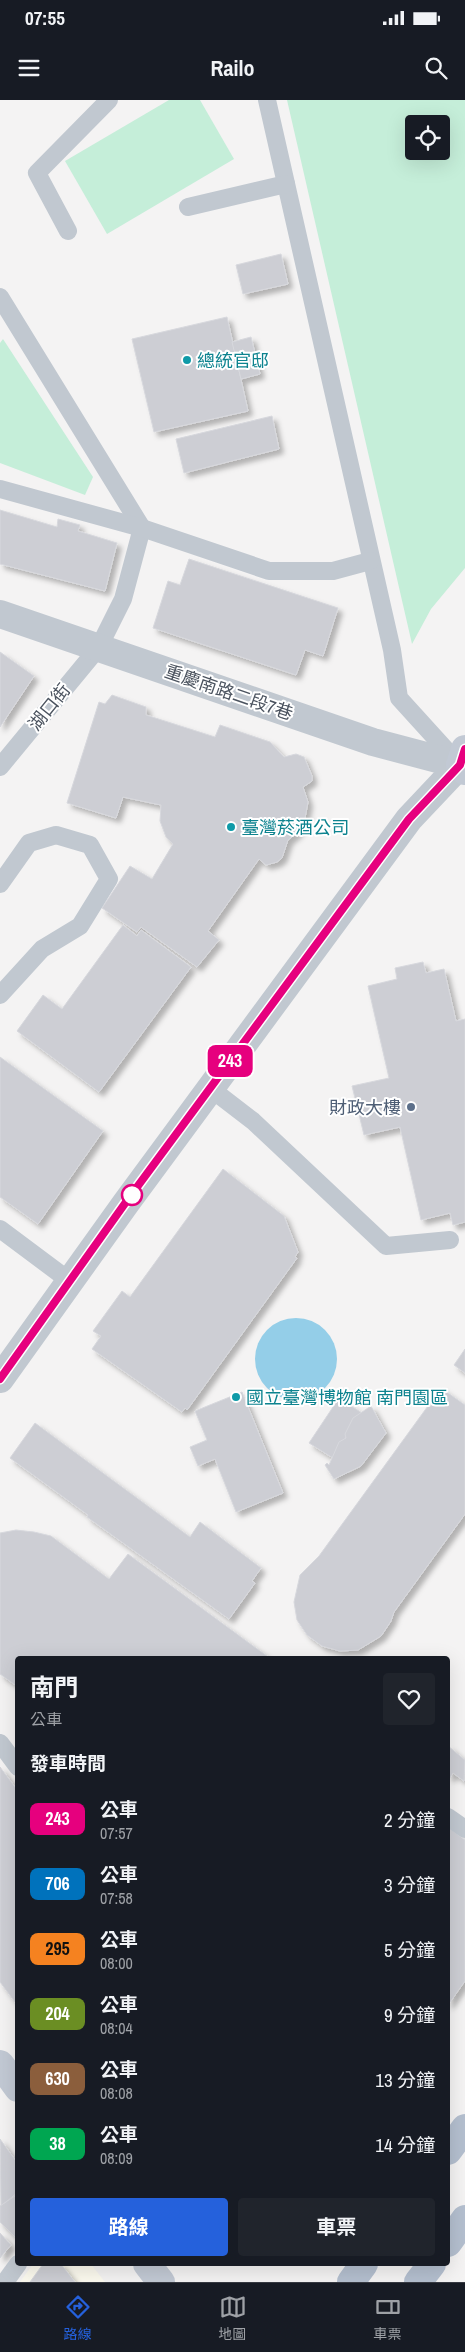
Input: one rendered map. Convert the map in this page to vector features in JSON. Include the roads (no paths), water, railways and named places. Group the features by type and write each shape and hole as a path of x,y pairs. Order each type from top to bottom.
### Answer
{"main road":[{"path":"450,2148 465,2128"},
{"path":"450,2240 465,2219"},
{"path":"351,2282 363,2266"},
{"path":"418,2282 430,2266"}],"street":[{"name":"重慶南路二段7巷","path":"0,614 373,742 463,761"},
{"path":"0,1379 210,1088 409,819 463,761"},
{"path":"0,2064 15,2084"},
{"path":"148,2266 160,2282"}],"lane":[{"path":"68,231 37,173 109,100"},
{"path":"267,100 370,561 392,650 399,698 463,761"},
{"path":"188,207 286,184"},
{"path":"3,308 142,528"},
{"path":"0,489 142,528 269,571 333,571 370,561"},
{"name":"湖口街","path":"0,767 99,647 123,600 142,528"},
{"path":"0,884 29,843 56,834 90,845 109,879 80,926 42,949 0,995"},
{"path":"210,1088 252,1121 386,1246 450,1240"},
{"path":"0,1229 71,1282"},
{"path":"0,1743 15,1763"},
{"path":"450,1818 465,1829"},
{"path":"4,2279 16,2266"}],"water":[{"path":"296,1318 312,1321 325,1330 334,1343 337,1359 334,1375 325,1388 312,1397 296,1400 280,1397 267,1388 258,1375 255,1359 258,1343 267,1330 280,1321"}],"place":[{"name":"總統官邸","path":"187,360"},
{"name":"臺灣菸酒公司","path":"231,827"},
{"name":"財政大樓","path":"411,1107"},
{"name":"國立臺灣博物館 南門園區","path":"236,1397"}]}
